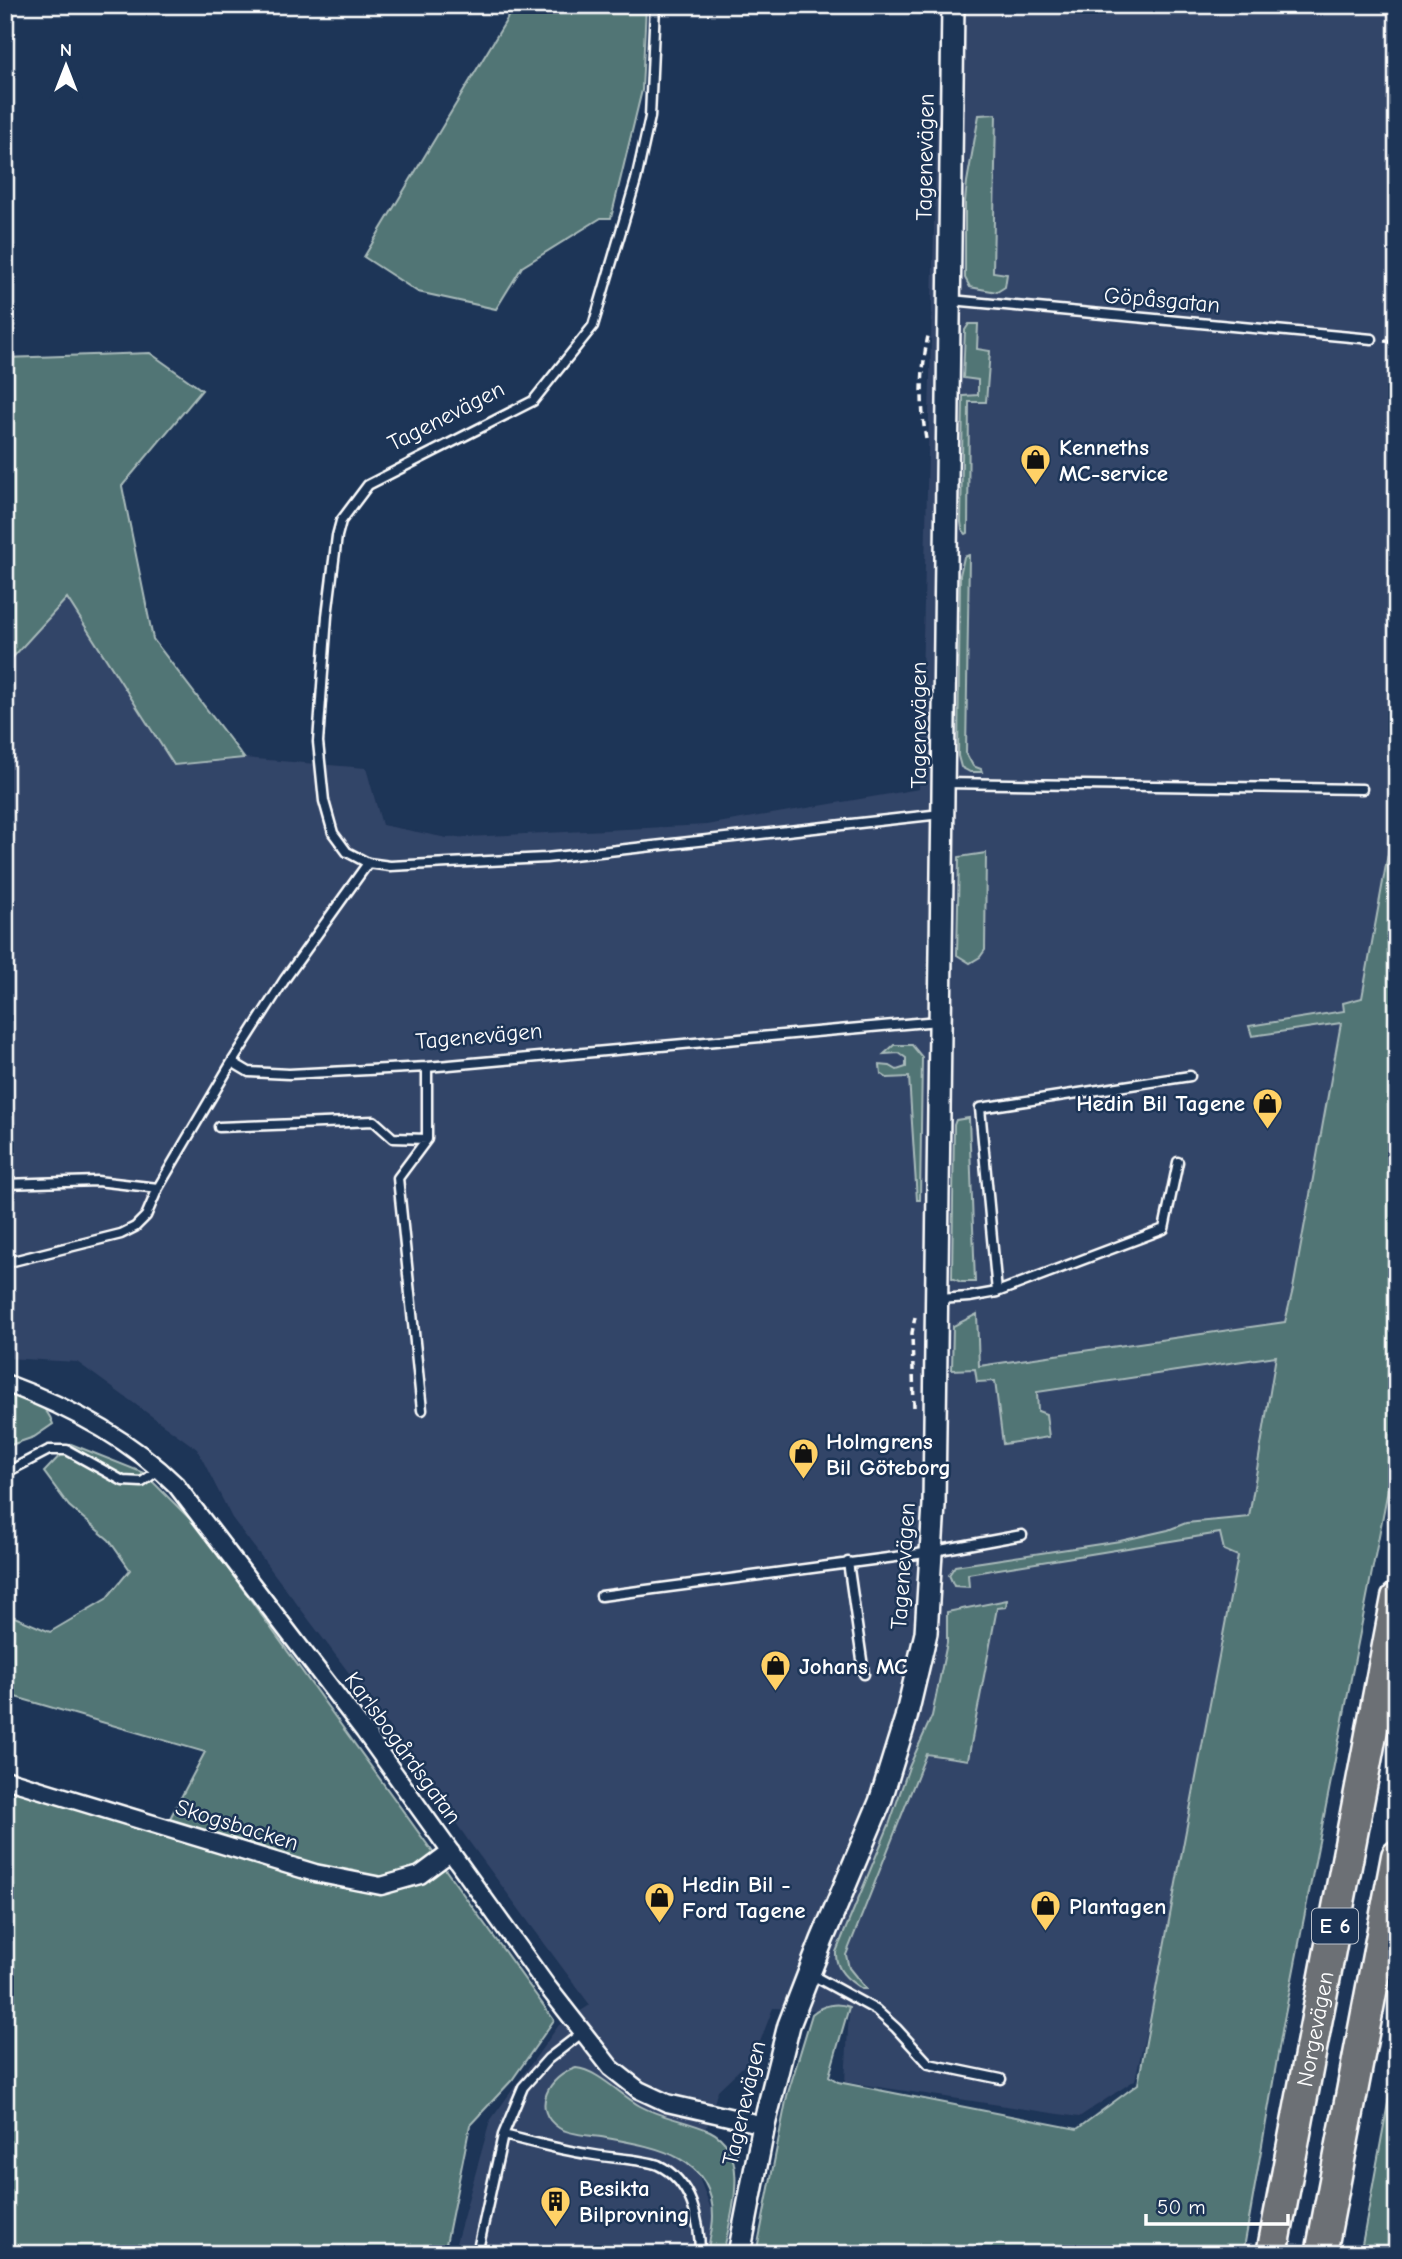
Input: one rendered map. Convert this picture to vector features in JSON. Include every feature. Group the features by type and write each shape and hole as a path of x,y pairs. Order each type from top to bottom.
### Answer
{"highway":[{"name":"Norgevägen","path":"1272,2254 1397,1598"},
{"name":"Norgevägen","path":"1321,2254 1397,1856"}],"street":[{"name":"Tagenevägen","path":"739,2254 764,2126 789,2025 880,1802 906,1718 926,1633 931,1552 927,1303 941,1021 953,5"},
{"name":"Karlsbogårdsgatan","path":"5,1383 49,1399 138,1451 176,1485 365,1731 611,2068 639,2090 667,2103 764,2126"},
{"name":"Skogsbacken","path":"5,1779 315,1873 381,1886 420,1875 451,1852"}],"lane":[{"name":"Tagenevägen","path":"654,5 650,117 636,180 593,326 533,401 368,485 341,521 327,616 318,742 324,801 333,833 346,852 368,863 390,866 546,858 944,814"},
{"name":"Göpåsgatan","path":"948,300 1372,339"},
{"path":"944,783 1362,789"},
{"path":"5,1263 121,1234 135,1227 146,1216 158,1188 232,1062 285,979 368,863"},
{"name":"Tagenevägen","path":"232,1062 249,1072 289,1074 427,1067 941,1021"},
{"path":"422,1410 398,1178 427,1139 427,1067"},
{"path":"997,1292 980,1108 1190,1076"},
{"path":"219,1127 374,1121 393,1138 427,1139"},
{"path":"927,1303 997,1292 1164,1229 1178,1162"},
{"path":"5,1184 97,1181 158,1188"},
{"path":"5,1473 49,1450 67,1450 123,1481 142,1482 160,1469"},
{"path":"601,1596 931,1552 1022,1535"},
{"path":"848,1562 864,1674"},
{"path":"809,1973 876,2010 929,2064 1001,2078"},
{"path":"477,2254 503,2135 523,2087 548,2059 583,2032"},
{"path":"503,2135 586,2154 657,2165 677,2178 692,2200 699,2230 700,2254"}],"path":[{"path":"926,442 922,418 924,358 928,335"},
{"path":"916,1416 913,1403 912,1333 927,1303"},
{"path":"739,2169 735,2148 747,2082 757,2068"}],"shaded area":[{"path":"940,5 1397,5 1397,998 1199,1801 1135,2080 1079,2117 845,2082 849,2012 773,2008 755,2055 718,2090 695,2167 716,2222 710,2254 453,2254 490,2121 559,2025 590,2005 470,1843 380,1714 232,1518 197,1449 77,1362 5,1358 5,666 67,598 174,765 244,758 366,768 382,825 447,838 706,825 919,789"}],"green space":[{"path":"511,5 646,5 642,90 611,218 601,218 522,267 496,309 418,292 364,257 507,19"},
{"path":"996,114 993,272 1007,274 1005,287 997,292 970,287 965,278 965,202 979,115"},
{"path":"969,324 978,324 977,349 990,351 986,402 969,402 966,534 961,522 963,396 978,395 978,380 963,378 965,330"},
{"path":"150,353 202,390 122,486 153,639 244,758 174,765 67,598 5,666 5,358"},
{"path":"969,555 966,753 973,766 982,772 970,772 961,767 958,756 960,575 964,557"},
{"path":"1397,825 1397,1444 1283,2025 1243,2254 756,2254 787,2096 812,2014 820,2008 835,2005 849,2007 829,2076 838,2082 1077,2129 1138,2084 1238,1556 1224,1550 1220,1533 968,1574 969,1587 954,1586 949,1575 955,1566 1120,1541 1186,1523 1249,1517 1276,1356 1037,1392 1038,1411 1046,1414 1049,1437 1003,1444 995,1381 977,1382 975,1369 952,1370 953,1326 977,1314 979,1366 1285,1322 1341,1023 1252,1036 1249,1026 1344,1011 1343,1003 1362,998 1393,826"},
{"path":"986,853 985,950 970,963 957,955 959,857"},
{"path":"894,1045 912,1045 922,1057 920,1200 917,1200 909,1077 887,1078 881,1074 880,1065 897,1070 906,1067 906,1058 899,1053 884,1054"},
{"path":"969,1118 975,1282 961,1282 952,1278 954,1125 956,1120"},
{"path":"5,1388 40,1405 53,1424 34,1437 5,1447"},
{"path":"71,1444 144,1473 198,1527 554,2020 512,2080 470,2125 444,2254 5,2254 5,1772 168,1822 205,1752 5,1694 5,1613 50,1632 106,1599 130,1570 109,1540 69,1506 44,1472"},
{"path":"1007,1600 1006,1607 997,1608 968,1760 926,1754 846,1955 849,1968 866,1989 862,1989 840,1969 836,1952 932,1716 947,1643 947,1612"},
{"path":"1397,2054 1397,2254 1360,2254 1364,2234"},
{"path":"576,2068 592,2073 640,2106 710,2131 723,2141 731,2154 735,2187 723,2254 707,2254 713,2221 710,2195 702,2178 690,2166 658,2149 569,2132 550,2120 546,2112 546,2094 558,2078"}],"place":[{"name":"Kenneths MC-service","path":"1036,487"},
{"name":"Hedin Bil Tagene","path":"1268,1130"},
{"name":"Holmgrens Bil Göteborg","path":"803,1481"},
{"name":"Johans MC","path":"776,1693"},
{"name":"Hedin Bil - Ford Tagene","path":"659,1924"},
{"name":"Plantagen","path":"1046,1933"},
{"name":"Besikta Bilprovning","path":"556,2228"}]}
